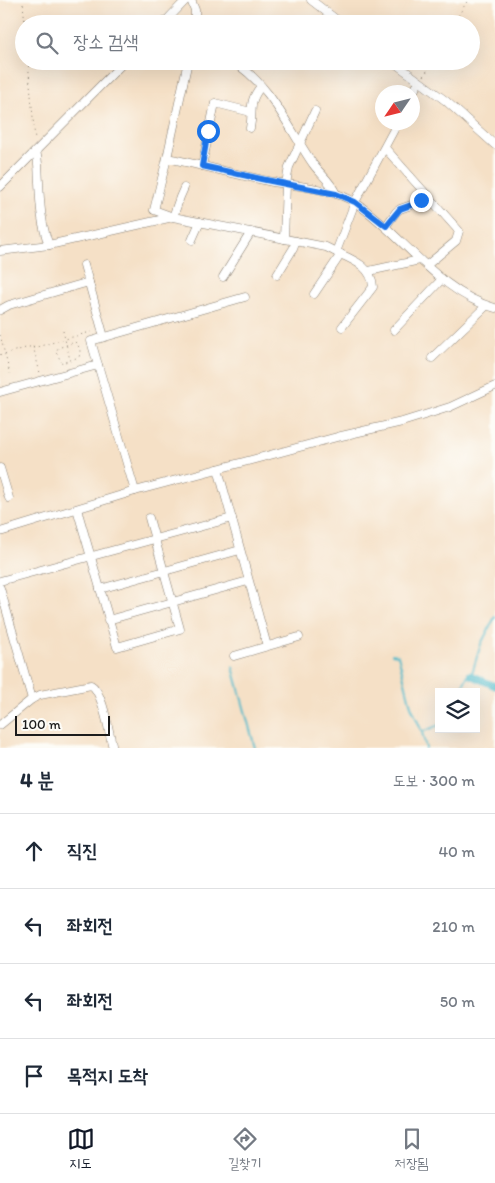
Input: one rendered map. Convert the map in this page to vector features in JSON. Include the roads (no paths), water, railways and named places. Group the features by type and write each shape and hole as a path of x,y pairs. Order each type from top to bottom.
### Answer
{"street":[{"path":"172,15 186,0"},
{"path":"191,0 196,10 196,15"},
{"path":"311,0 330,15"},
{"path":"0,187 116,70"},
{"path":"186,70 154,210 173,217 326,247 357,263 369,271 373,288 342,327"},
{"path":"246,70 284,117 299,144 315,166 332,184 336,194"},
{"path":"404,70 446,101 495,145"},
{"path":"250,128 252,99 261,86"},
{"path":"202,166 215,103 251,112"},
{"path":"284,239 286,184 289,167 316,111"},
{"path":"314,294 338,253 355,202 394,130"},
{"path":"385,148 459,231 456,241 427,265"},
{"path":"36,151 39,162 38,182 44,233 49,245"},
{"path":"167,158 336,194 355,202 386,226 442,279 458,291 486,306 495,308"},
{"path":"173,217 184,188"},
{"path":"386,226 396,212 417,203 427,194"},
{"path":"0,251 49,245 173,217"},
{"path":"192,240 200,222"},
{"path":"223,277 251,232"},
{"path":"277,275 296,241"},
{"path":"369,271 420,260"},
{"path":"84,265 103,333"},
{"path":"394,330 442,279"},
{"path":"0,310 9,305 89,282"},
{"path":"135,492 91,341 103,333 245,297"},
{"path":"432,358 486,306"},
{"path":"0,392 98,365"},
{"path":"0,532 337,436 402,422 450,407 495,386"},
{"path":"0,468 9,498"},
{"path":"218,469 267,646"},
{"path":"77,509 108,620 118,647 180,629 149,518"},
{"path":"0,581 232,518"},
{"path":"100,590 240,550"},
{"path":"108,620 248,581"},
{"path":"0,588 32,698"},
{"path":"234,656 299,637"},
{"path":"0,725 32,698 86,685 94,686 100,699 113,748"}],"waterway":[{"path":"462,688 467,677 472,673 481,644 495,617"},
{"path":"392,654 398,655 411,706 422,732"},
{"path":"233,667 255,748"},
{"path":"470,675 495,686"},
{"path":"426,748 422,732 435,727"}]}
